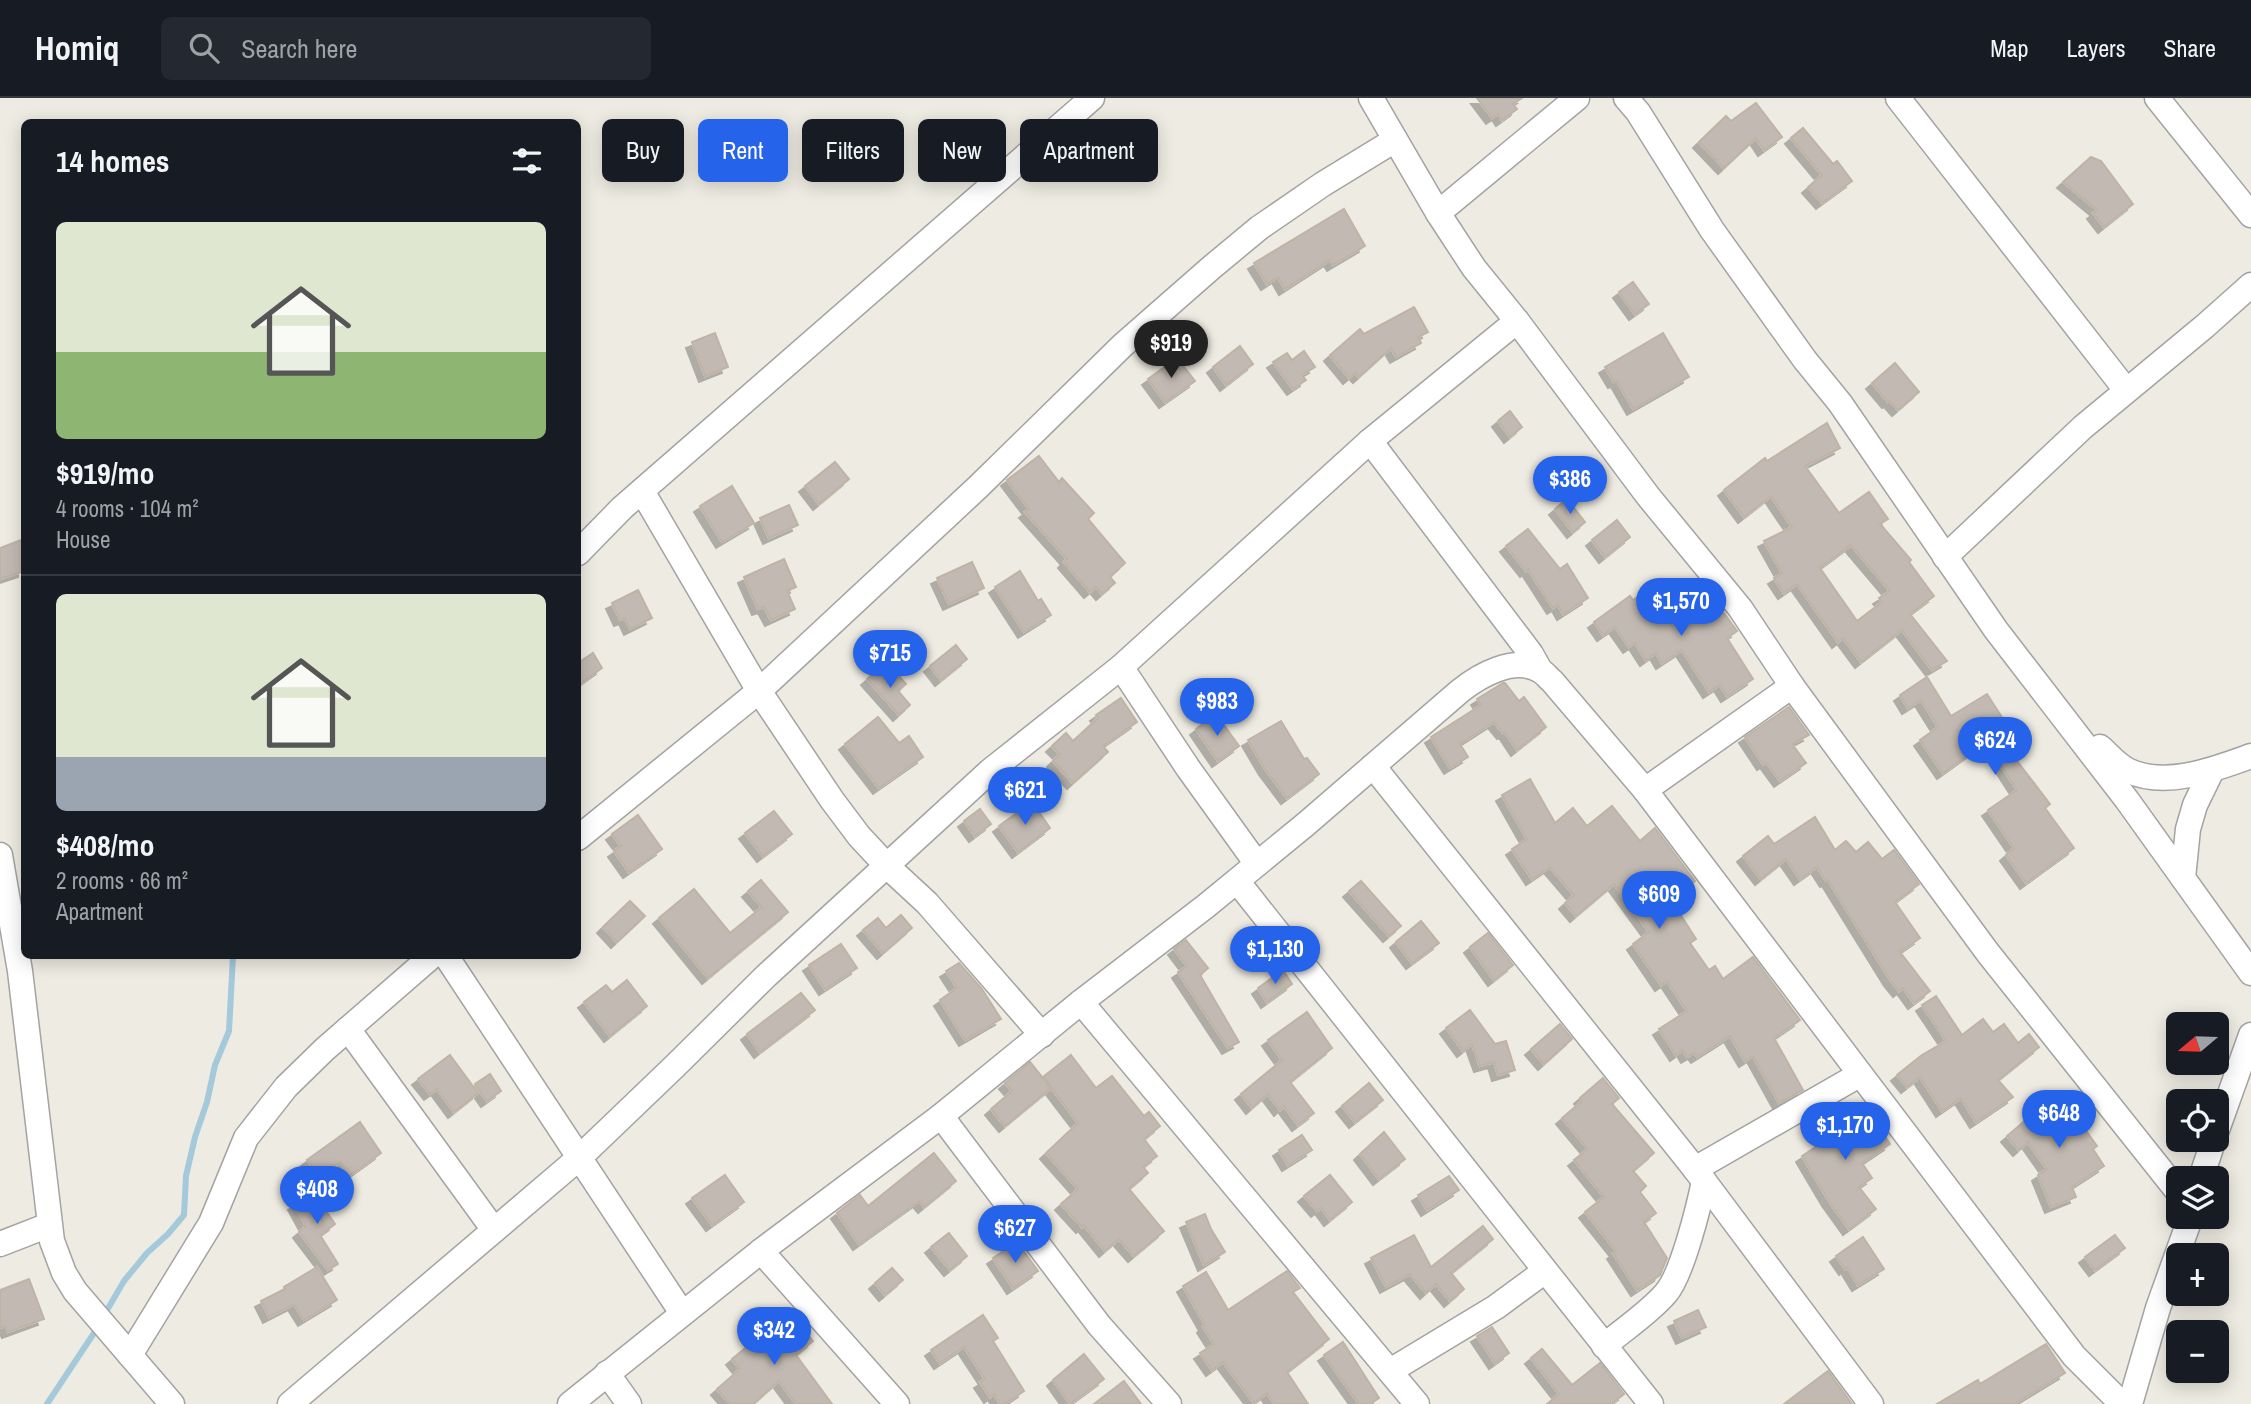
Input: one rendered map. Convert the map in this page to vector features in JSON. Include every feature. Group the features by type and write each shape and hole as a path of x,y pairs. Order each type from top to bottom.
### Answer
{"street":[{"path":"581,550 642,491 1092,98"},
{"path":"1371,98 1438,213 1474,268 1648,496 1740,608 1792,686 1988,953 2166,1177"},
{"path":"1438,213 1577,98"},
{"path":"1626,98 1638,112 1712,230 1805,360 1840,403 1996,630 2064,717 2251,973"},
{"path":"1899,98 2126,390"},
{"path":"2157,98 2251,215"},
{"path":"581,836 759,691 978,487 1123,345 1202,276 1259,228 1323,184 1395,140"},
{"path":"1945,557 2126,390 2206,326 2251,285"},
{"path":"290,1404 579,1158 766,976 990,771 1121,667 1370,441 1517,321"},
{"path":"1370,441 1531,654 1540,670 1645,790 2074,1356 2122,1404"},
{"path":"642,491 759,691 832,800 859,836 927,903 1042,1035"},
{"path":"570,1404 682,1312 941,1116 1081,1002 1237,881 1460,691 1481,676 1516,665 1540,670"},
{"path":"1121,667 1188,768 1257,864"},
{"path":"1645,790 1792,686"},
{"path":"2064,717 2130,771 2164,776 2212,770 2251,756"},
{"path":"1373,766 1700,1175 1871,1404"},
{"path":"2183,878 2191,817 2212,770"},
{"path":"0,855 20,971 52,1241 69,1283 100,1323 172,1404"},
{"path":"1237,881 1651,1404"},
{"path":"130,1355 211,1223 246,1138 286,1087 429,959"},
{"path":"448,959 682,1312"},
{"path":"1081,1002 1417,1404"},
{"path":"348,1029 494,1230"},
{"path":"2229,1096 2251,1035"},
{"path":"1604,1346 1670,1288 1686,1245 1700,1175 1859,1075"},
{"path":"941,1116 1099,1325 1169,1404"},
{"path":"0,1244 50,1225"},
{"path":"2130,1404 2158,1307 2186,1229"},
{"path":"761,1251 897,1404"},
{"path":"1390,1371 1485,1314 1545,1271"},
{"path":"607,1373 629,1404"}],"building":[{"path":"1477,98 1522,98 1513,104 1517,109 1502,120 1498,114 1492,118"},
{"path":"1756,103 1782,137 1764,150 1756,138 1724,168 1699,142 1726,116 1731,121"},
{"path":"1803,128 1833,164 1837,161 1852,181 1822,203 1808,187 1822,175 1791,138"},
{"path":"2091,157 2101,161 2133,204 2104,227 2093,213 2097,210 2063,182"},
{"path":"1344,209 1365,246 1333,265 1330,260 1285,289 1278,277 1267,284 1254,263"},
{"path":"1633,282 1649,304 1635,314 1619,292"},
{"path":"1414,307 1428,332 1418,337 1421,343 1396,357 1391,348 1359,377 1355,373 1349,378 1330,355 1360,329 1364,334"},
{"path":"715,333 728,367 705,376 692,342"},
{"path":"1663,333 1689,377 1633,409 1617,381 1614,382 1605,367"},
{"path":"1240,346 1253,364 1226,385 1213,367"},
{"path":"1304,351 1315,367 1302,375 1306,380 1293,389 1273,362 1287,353 1292,360"},
{"path":"1177,358 1195,381 1165,402 1148,379"},
{"path":"1895,363 1919,392 1898,410 1872,383"},
{"path":"1510,411 1522,427 1510,437 1498,421"},
{"path":"1827,423 1840,448 1805,466 1839,513 1869,492 1888,519 1880,524 1911,560 1909,562 1934,596 1910,614 1947,661 1932,670 1902,630 1861,662 1843,638 1838,642 1797,584 1784,593 1774,578 1782,573 1764,541 1792,527 1771,496 1744,517 1724,490 1765,458 1767,461","holes":["1851,545 1890,591 1879,598 1882,602 1857,621 1820,568"]},
{"path":"1039,456 1059,482 1062,478 1094,513 1088,519 1125,563 1110,577 1115,583 1102,594 1096,587 1090,592 1064,562 1067,559 1025,512 1029,509 1007,480"},
{"path":"835,462 849,479 819,504 805,486"},
{"path":"732,486 754,523 722,542 700,506"},
{"path":"1567,499 1585,522 1573,532 1555,509"},
{"path":"789,505 798,525 769,538 760,518"},
{"path":"1617,520 1630,537 1605,557 1592,540"},
{"path":"1528,529 1560,569 1567,564 1588,598 1563,614 1558,605 1553,608 1528,569 1526,571 1506,546"},
{"path":"21,540 21,572 0,579 0,548"},
{"path":"784,559 796,587 787,591 795,609 771,620 764,607 758,609 744,577"},
{"path":"972,562 984,588 949,604 937,578"},
{"path":"1020,571 1038,601 1041,599 1051,615 1024,632 995,587"},
{"path":"1651,588 1676,624 1712,597 1737,631 1727,638 1753,679 1727,696 1720,685 1709,692 1682,650 1662,663 1656,653 1646,660 1635,643 1629,647 1615,627 1603,635 1594,622 1630,596 1633,600"},
{"path":"638,590 652,618 630,629 625,618 620,620 612,603"},
{"path":"956,645 967,659 941,680 930,666"},
{"path":"593,653 602,668 581,683 581,661"},
{"path":"879,669 887,679 895,672 906,684 898,691 910,705 899,715 867,679"},
{"path":"1927,677 1951,716 1987,694 2007,725 2001,728 2018,755 2014,757 2050,804 2045,808 2074,848 2026,883 2006,855 2014,848 1988,810 2017,790 1986,742 1943,773 1920,740 1938,727 1921,700 1908,708 1900,695"},
{"path":"1503,683 1519,701 1524,697 1546,727 1517,750 1505,732 1494,722 1460,744 1468,757 1450,768 1431,737 1481,705 1477,699"},
{"path":"1121,698 1137,722 1103,746 1108,752 1073,783 1053,761 1060,754 1052,746 1066,733 1073,741 1098,718 1096,715"},
{"path":"1789,707 1809,735 1792,744 1806,763 1780,781 1766,762 1763,764 1745,737"},
{"path":"1216,714 1239,746 1218,761 1196,729"},
{"path":"878,717 899,743 909,736 923,757 879,788 845,744"},
{"path":"1281,721 1304,759 1307,758 1319,774 1287,798 1248,740"},
{"path":"1530,779 1555,823 1573,808 1587,826 1612,806 1640,841 1655,828 1695,881 1671,900 1696,939 1690,943 1709,970 1715,966 1723,979 1753,957 1800,1020 1774,1038 1803,1090 1779,1103 1753,1056 1745,1061 1730,1036 1697,1057 1694,1053 1687,1057 1683,1050 1676,1055 1659,1029 1687,1011 1667,981 1661,985 1633,944 1649,932 1614,884 1576,916 1565,903 1574,895 1550,867 1532,879 1512,849 1527,839 1502,795"},
{"path":"1032,802 1050,828 1018,852 999,826"},
{"path":"980,809 991,824 975,836 964,821"},
{"path":"774,811 792,834 763,856 745,833"},
{"path":"638,815 662,849 629,872 614,851 621,846 612,834"},
{"path":"1815,817 1835,850 1846,841 1856,852 1868,842 1882,859 1894,850 1919,884 1895,902 1920,938 1900,952 1930,991 1914,1003 1903,988 1899,991 1890,980 1828,880 1826,881 1817,867 1800,879 1786,859 1761,879 1743,856 1768,836 1774,844"},
{"path":"761,880 788,912 708,978 659,918 694,889 730,933 762,907 748,891"},
{"path":"1361,881 1401,926 1389,936 1349,891"},
{"path":"630,901 645,916 617,942 603,927"},
{"path":"901,915 912,928 883,953 863,930 878,918 886,928"},
{"path":"1421,921 1439,943 1412,963 1396,942"},
{"path":"1488,933 1513,965 1494,980 1470,947"},
{"path":"1186,940 1208,968 1200,975 1239,1042 1228,1048 1178,972 1187,966 1174,949"},
{"path":"841,944 857,968 825,989 809,965"},
{"path":"959,963 982,989 1001,1019 965,1040 940,1000 957,988 946,971"},
{"path":"1283,970 1292,984 1267,1002 1258,988"},
{"path":"627,980 647,1006 610,1036 584,1002 606,985 612,992"},
{"path":"801,993 815,1010 760,1052 747,1034"},
{"path":"1936,996 1962,1035 1983,1019 1993,1032 2004,1024 2018,1043 2029,1034 2039,1047 1998,1080 2013,1097 1976,1122 1961,1098 1942,1111 1920,1077 1907,1087 1897,1075 1922,1055 1946,1041 1922,1005"},
{"path":"1470,1010 1495,1044 1506,1041 1515,1070 1498,1075 1494,1062 1480,1066 1472,1044 1463,1051 1446,1028"},
{"path":"1307,1012 1332,1048 1290,1082 1314,1113 1298,1125 1284,1106 1280,1110 1268,1094 1252,1108 1241,1094 1282,1060 1268,1040"},
{"path":"1560,1024 1572,1039 1544,1064 1531,1049"},
{"path":"450,1055 478,1093 454,1112 437,1089 430,1094 418,1079"},
{"path":"1071,1055 1096,1088 1112,1076 1144,1116 1149,1112 1160,1126 1144,1139 1157,1156 1143,1167 1148,1173 1129,1189 1164,1231 1134,1256 1119,1239 1105,1251 1084,1225 1082,1227 1061,1204 1078,1189 1046,1153 1078,1123 1043,1077"},
{"path":"1030,1062 1051,1088 1005,1126 991,1109 1012,1091 1005,1083"},
{"path":"490,1074 501,1091 487,1101 475,1084"},
{"path":"1603,1078 1619,1098 1612,1104 1654,1153 1633,1171 1646,1186 1640,1192 1656,1213 1644,1222 1667,1258 1660,1275 1637,1290 1613,1253 1616,1251 1585,1212 1604,1197 1574,1160 1588,1149 1562,1118"},
{"path":"1369,1083 1383,1100 1355,1122 1342,1106"},
{"path":"2054,1096 2073,1118 2076,1117 2097,1146 2093,1149 2104,1166 2072,1187 2076,1197 2051,1207 2038,1175 2047,1169 2028,1142 2019,1150 2007,1136"},
{"path":"1835,1106 1848,1125 1862,1116 1867,1124 1873,1119 1890,1144 1862,1163 1872,1178 1859,1187 1876,1209 1849,1229 1802,1156 1823,1142 1809,1121"},
{"path":"360,1122 381,1153 349,1176 340,1162 320,1177 307,1160"},
{"path":"1384,1132 1405,1159 1379,1179 1360,1154"},
{"path":"1302,1135 1312,1150 1288,1165 1279,1150"},
{"path":"934,1153 956,1181 924,1207 919,1201 859,1244 837,1213 860,1195 868,1206"},
{"path":"725,1175 744,1202 712,1225 692,1198"},
{"path":"1330,1175 1352,1202 1330,1220 1321,1208 1317,1211 1304,1196"},
{"path":"1449,1176 1459,1190 1427,1210 1418,1195"},
{"path":"320,1190 328,1206 324,1208 335,1224 320,1235 338,1264 328,1270 299,1232 306,1226 294,1204"},
{"path":"1205,1214 1225,1252 1204,1265 1186,1222"},
{"path":"1483,1226 1493,1239 1451,1273 1464,1289 1450,1301 1436,1284 1426,1293 1410,1274 1386,1287 1371,1258 1414,1235 1431,1267"},
{"path":"949,1233 967,1256 950,1270 931,1247"},
{"path":"2115,1235 2125,1248 2095,1270 2085,1257"},
{"path":"1863,1237 1884,1269 1858,1285 1847,1267 1845,1269 1836,1256"},
{"path":"1017,1242 1038,1271 1013,1288 993,1258"},
{"path":"317,1267 337,1300 304,1320 294,1304 269,1317 261,1301 285,1289 284,1287"},
{"path":"892,1268 903,1280 885,1295 875,1283"},
{"path":"1287,1271 1300,1288 1293,1292 1329,1339 1287,1372 1308,1404 1274,1404 1267,1393 1254,1403 1223,1362 1212,1370 1200,1353 1214,1344 1183,1286 1206,1272 1228,1310"},
{"path":"29,1279 44,1319 8,1332 5,1326 0,1328 0,1290"},
{"path":"1698,1310 1706,1327 1682,1338 1674,1321"},
{"path":"790,1312 813,1341 796,1355 832,1404 796,1404 779,1381 753,1404 730,1404 717,1389 740,1369 732,1359"},
{"path":"983,1315 998,1338 993,1341 1024,1391 1005,1404 1000,1404 994,1394 990,1397 980,1382 985,1379 964,1347 940,1363 931,1350"},
{"path":"1492,1327 1509,1353 1495,1363 1477,1336"},
{"path":"1343,1342 1379,1398 1370,1404 1359,1404 1324,1355"},
{"path":"2046,1344 2065,1373 2014,1404 1937,1404 1978,1380 1980,1384"},
{"path":"1542,1349 1572,1385 1600,1363 1624,1394 1611,1404 1547,1404 1559,1394 1531,1358"},
{"path":"1084,1354 1104,1379 1070,1404 1053,1380"},
{"path":"1828,1371 1852,1404 1784,1404"},
{"path":"1124,1381 1141,1404 1094,1404"}],"waterway":[{"path":"103,1317 124,1281 184,1215 186,1176 195,1137 207,1102 215,1065 229,1031 233,959"},
{"path":"47,1404 98,1327"}]}
